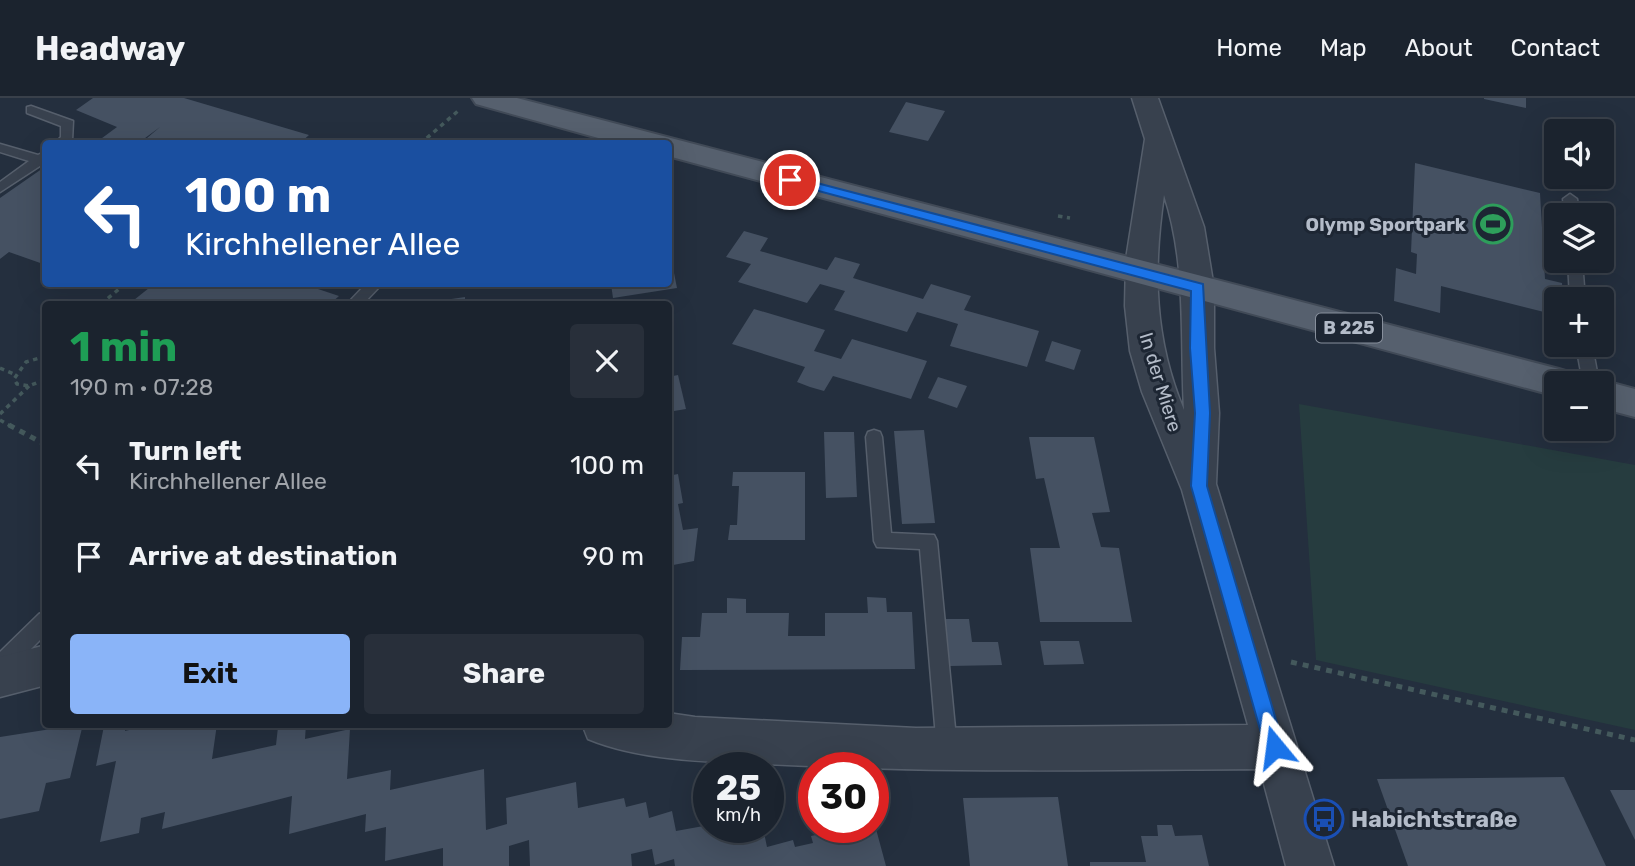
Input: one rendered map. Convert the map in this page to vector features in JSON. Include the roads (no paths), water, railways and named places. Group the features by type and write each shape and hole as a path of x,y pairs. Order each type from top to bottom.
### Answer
{"main road":[{"path":"486,98 640,140"},
{"name":"B 225","path":"672,148 1544,379"},
{"path":"1614,397 1635,403"}],"street":[{"name":"In der Miere","path":"1145,98 1189,228 1198,288 1197,348 1202,413 1199,486"},
{"name":"In der Miere","path":"1158,141 1144,215 1140,273 1147,345 1167,415 1199,486 1310,866"},
{"path":"0,677 42,665"},
{"path":"628,728 695,739 947,748 1275,747"}],"lane":[{"path":"31,110 68,124 65,140"},
{"path":"0,148 42,157"},
{"path":"0,188 42,158"},
{"path":"1570,199 1570,203"},
{"path":"357,301 372,287"},
{"path":"874,437 883,541 928,541 947,748"},
{"path":"0,666 42,624"}],"place":[{"name":"Olymp Sportpark","path":"1493,224"},
{"name":"Habichtstraße","path":"1324,819"}]}
